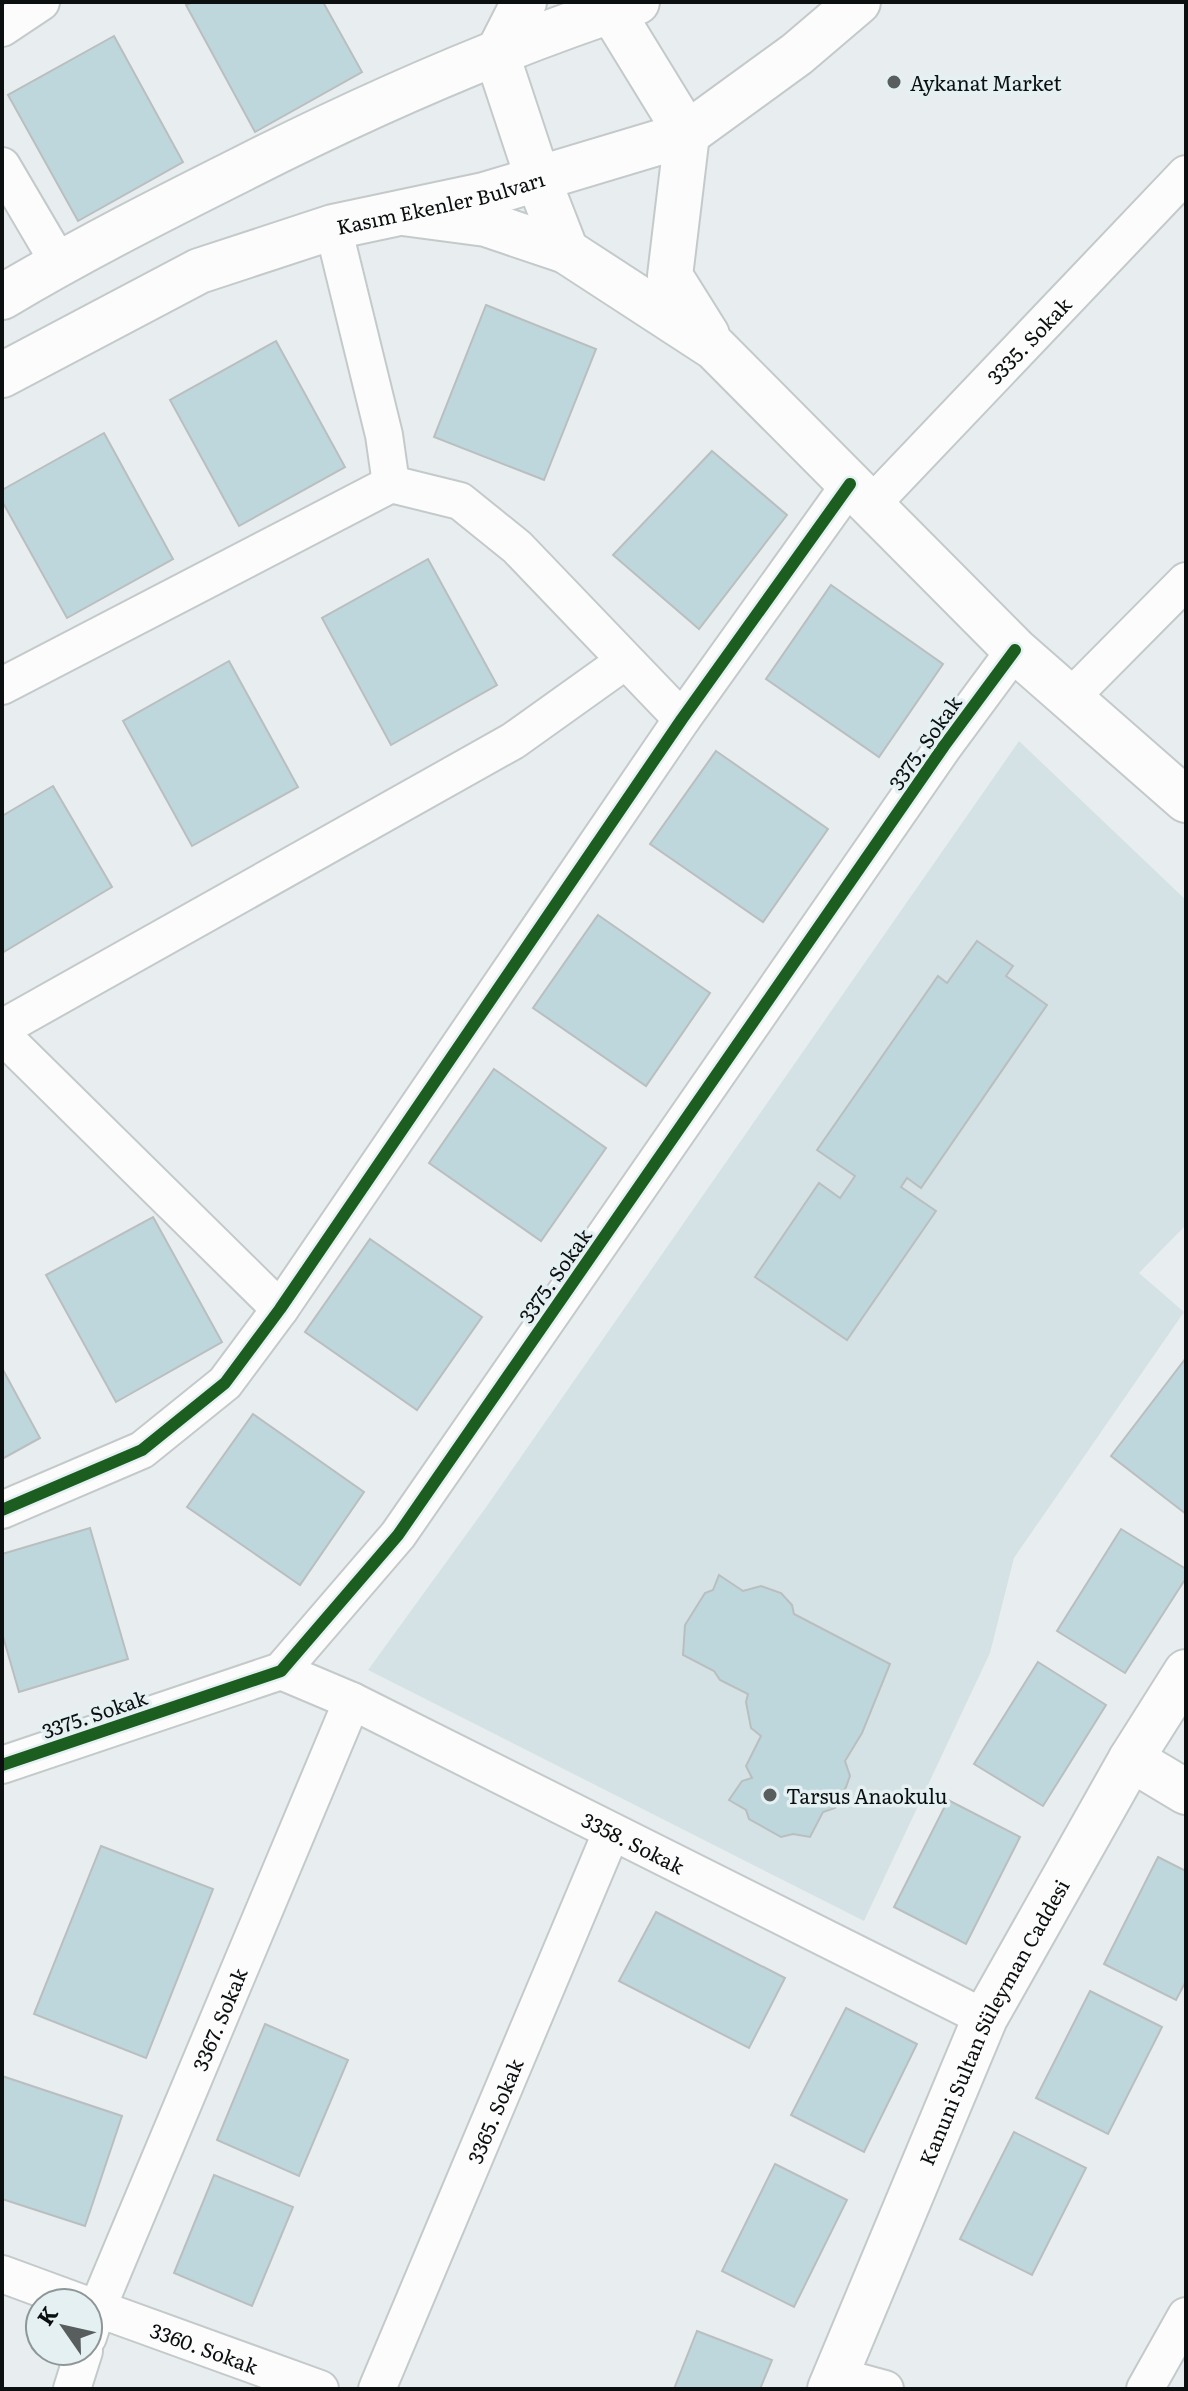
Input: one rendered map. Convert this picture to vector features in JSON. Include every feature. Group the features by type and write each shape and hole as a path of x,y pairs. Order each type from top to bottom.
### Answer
{"street":[{"path":"2,28 41,2"},
{"path":"524,2 497,55 538,179 566,251"},
{"name":"Kasım Ekenler Bulvarı","path":"2,375 199,271 333,227 484,195 687,134 797,54 858,2"},
{"path":"2,297 134,222 301,139 422,84 624,6 687,134 670,276 715,348"},
{"path":"2,166 59,263"},
{"name":"3335. Sokak","path":"2,1510 142,1450 225,1383 280,1309 682,719 861,495 1186,174"},
{"path":"403,213 486,224 566,251 715,348 1015,650 1186,800"},
{"path":"333,227 384,435 391,484"},
{"path":"2,686 391,484 460,501 517,547 682,719"},
{"path":"1070,698 1186,581"},
{"name":"3375. Sokak","path":"2,1765 281,1671 398,1535 944,746 1015,650"},
{"path":"2,1028 513,741 625,661"},
{"path":"2,1035 280,1309"},
{"name":"3358. Sokak","path":"281,1671 352,1701 985,2018"},
{"name":"Kanuni Sultan Süleyman Caddesi","path":"834,2383 985,2018 1131,1759 1186,1672"},
{"name":"3367. Sokak","path":"100,2287 352,1701"},
{"path":"1131,1759 1186,1792"},
{"name":"3365. Sokak","path":"377,2389 611,1833"},
{"name":"3360. Sokak","path":"2,2274 31,2287"},
{"path":"1145,2389 1186,2316"},
{"name":"3360. Sokak","path":"104,2318 320,2389"},
{"path":"72,2389 79,2367"},
{"path":"834,2383 885,2389"}],"shaded area":[{"path":"1019,741 1186,900 1186,1225 1139,1273 1184,1312 1014,1558 990,1653 864,1921 368,1670 484,1510"}],"building":[{"path":"193,2 323,2 362,72 255,132 186,5"},
{"path":"114,36 183,162 78,221 8,95"},
{"path":"486,305 596,349 544,480 434,437"},
{"path":"276,341 345,467 239,526 170,400"},
{"path":"104,433 173,559 67,618 2,501 2,490"},
{"path":"712,451 787,515 699,629 613,555"},
{"path":"428,559 497,685 391,745 322,618"},
{"path":"831,585 943,664 879,757 766,679"},
{"path":"229,661 298,787 192,846 123,721"},
{"path":"716,751 828,829 763,922 650,844"},
{"path":"53,786 112,887 2,953 2,816"},
{"path":"598,915 710,993 646,1086 533,1008"},
{"path":"977,941 1013,966 1006,976 1047,1005 921,1188 907,1178 901,1187 936,1211 847,1340 755,1277 819,1183 840,1198 855,1176 817,1150 938,976 947,983"},
{"path":"494,1069 606,1148 541,1241 429,1163"},
{"path":"153,1217 222,1342 116,1402 46,1275"},
{"path":"370,1239 482,1317 417,1410 305,1332"},
{"path":"1186,1358 1186,1514 1111,1456"},
{"path":"2,1368 40,1438 2,1459"},
{"path":"253,1414 364,1492 300,1585 187,1507"},
{"path":"90,1528 128,1659 19,1692 2,1633 2,1554"},
{"path":"1121,1529 1186,1569 1186,1578 1125,1673 1057,1631"},
{"path":"719,1575 743,1591 761,1586 781,1593 792,1605 794,1614 890,1664 862,1733 845,1761 850,1776 846,1787 835,1808 823,1812 810,1837 793,1834 781,1837 749,1819 746,1810 729,1800 742,1781 752,1778 746,1766 761,1736 751,1728 746,1702 748,1694 720,1680 714,1671 683,1655 685,1625 705,1593 713,1590"},
{"path":"1038,1662 1106,1705 1043,1806 974,1764"},
{"path":"948,1800 1020,1837 966,1944 894,1907"},
{"path":"101,1846 213,1889 146,2058 34,2014"},
{"path":"1158,1857 1186,1871 1186,1981 1176,2000 1104,1964"},
{"path":"656,1912 785,1978 749,2048 619,1981"},
{"path":"1090,1991 1162,2027 1108,2134 1036,2098"},
{"path":"846,2008 917,2044 864,2152 791,2115"},
{"path":"265,2024 348,2060 299,2176 217,2140"},
{"path":"2,2076 122,2116 85,2226 2,2199"},
{"path":"1014,2132 1086,2168 1032,2275 960,2239"},
{"path":"775,2164 847,2200 794,2307 722,2271"},
{"path":"214,2175 293,2207 252,2306 174,2273"},
{"path":"697,2331 772,2360 760,2389 674,2389"}],"cycle path":[{"path":"2,1510 142,1450 225,1383 280,1309 682,719 850,484"},
{"path":"2,1765 281,1671 398,1535 944,746 1015,650"}],"place":[{"name":"Aykanat Market","path":"894,82"},
{"name":"Tarsus Anaokulu","path":"770,1795"}]}
